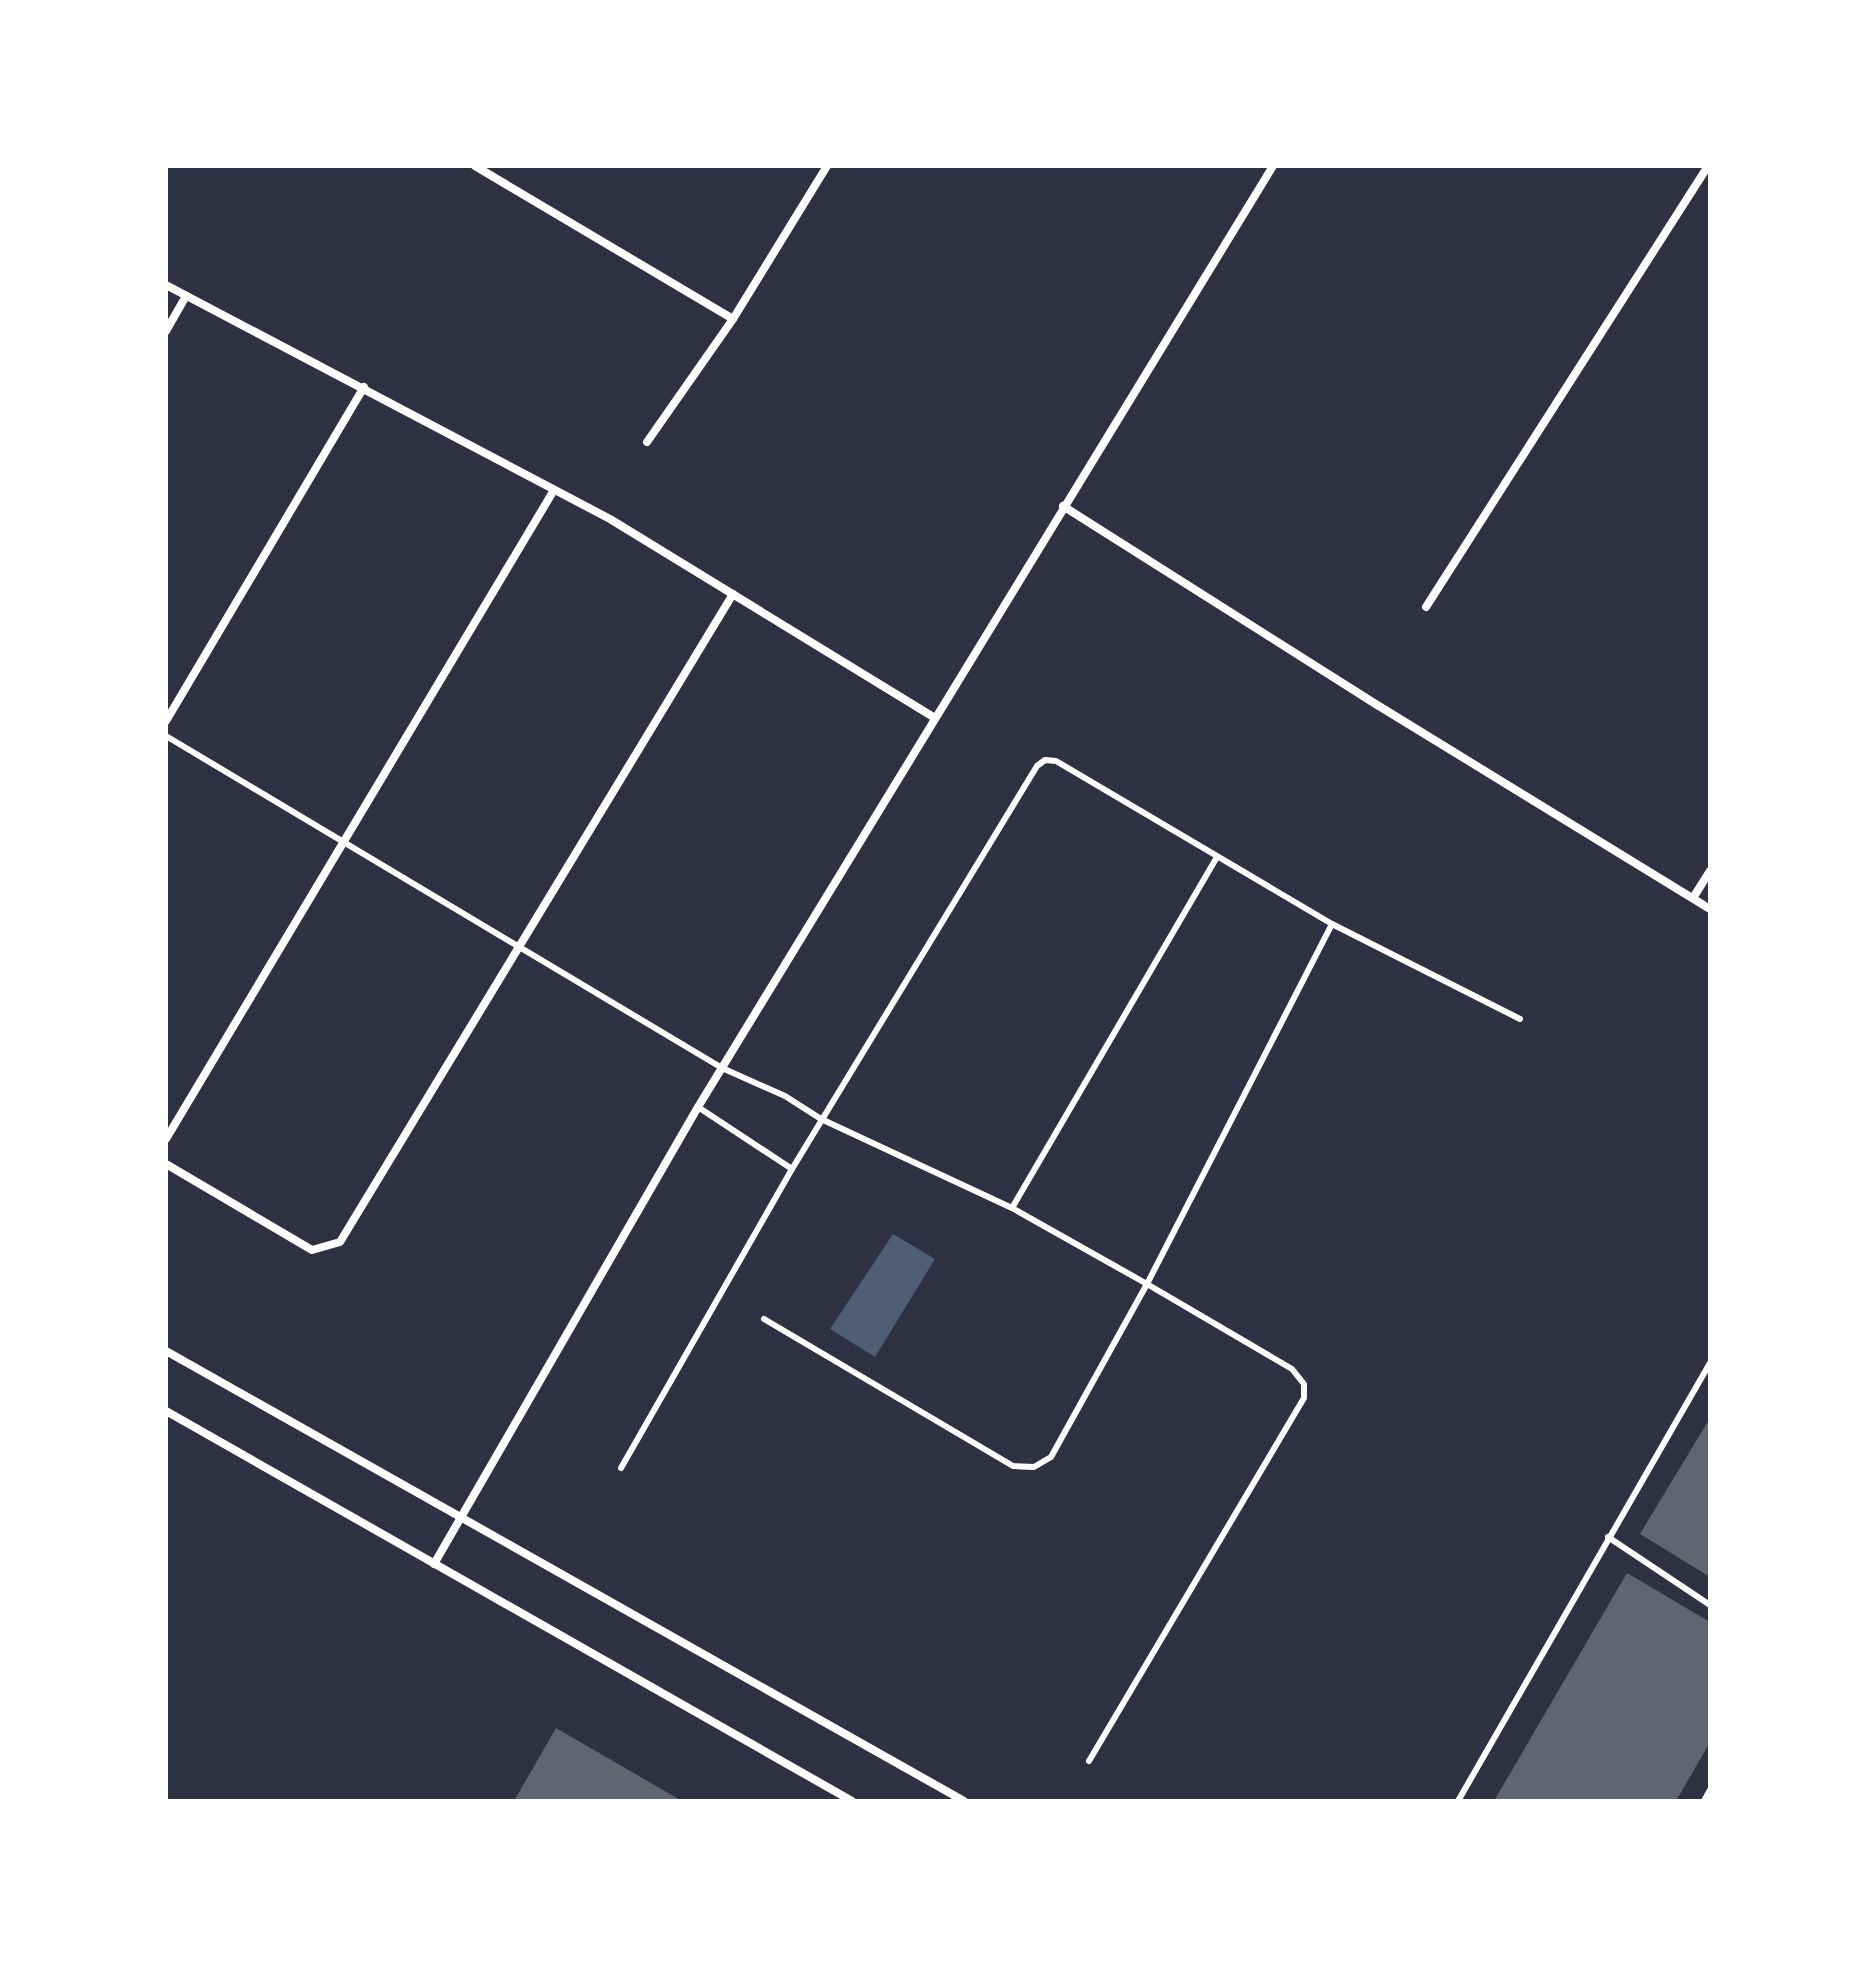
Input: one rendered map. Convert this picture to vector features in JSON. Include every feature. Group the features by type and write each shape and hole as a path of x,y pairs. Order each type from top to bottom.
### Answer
{"street":[{"path":"475,166 733,319"},
{"path":"647,442 733,319 827,166"},
{"path":"434,1564 698,1107 1273,166"},
{"path":"1426,607 1708,166"},
{"path":"166,285 554,490 733,594 935,718"},
{"path":"166,331 186,296"},
{"path":"166,721 364,387"},
{"path":"166,1139 554,490"},
{"path":"1063,506 1374,703 1710,909"},
{"path":"166,1164 312,1250 340,1242 733,594"},
{"path":"1693,898 1710,871"},
{"path":"166,1351 964,1801"},
{"path":"166,1411 852,1801"}],"lane":[{"path":"166,736 722,1068 785,1096 821,1119 1012,1208 1292,1369 1304,1384 1304,1398 1089,1761"},
{"path":"621,1468 821,1119 1037,766 1045,760 1056,761 1332,924 1520,1019"},
{"path":"1012,1208 1217,857"},
{"path":"764,1319 1013,1466 1034,1467 1051,1457 1147,1284 1332,924"},
{"path":"698,1107 792,1169"},
{"path":"1458,1801 1710,1363"},
{"path":"1608,1537 1710,1605"},
{"path":"1704,1801 1710,1790"}],"water":[{"path":"893,1234 935,1259 875,1357 830,1329"}],"building":[{"path":"1710,1418 1710,1577 1640,1534"},
{"path":"1627,1573 1710,1622 1710,1742 1676,1801 1494,1801"},
{"path":"556,1728 682,1801 514,1801"}]}
